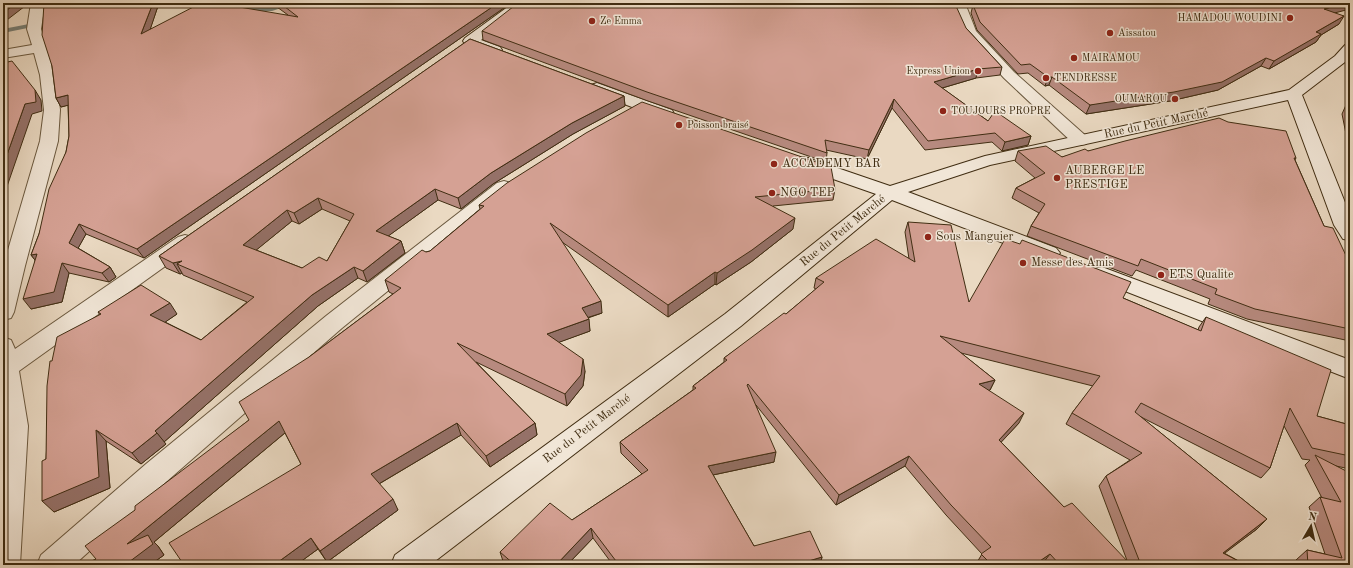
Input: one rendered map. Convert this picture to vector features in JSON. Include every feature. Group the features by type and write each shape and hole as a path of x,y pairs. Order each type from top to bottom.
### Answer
{"street":[{"path":"3,312 14,266 49,141 51,103 48,75 40,48 23,33 38,3"},
{"path":"515,58 464,46 521,3"},
{"path":"958,3 970,32 1009,75 1080,140"},
{"path":"3,54 40,48"},
{"name":"Rue du Petit Marché","path":"406,565 733,320 890,192 985,161 1294,94 1347,55"},
{"path":"582,82 685,120"},
{"path":"1294,94 1344,225 1350,234"},
{"path":"620,116 641,105"},
{"path":"788,156 890,192 1350,370"},
{"path":"52,565 156,473 334,322 501,189 520,177"},
{"path":"5,565 15,426 4,361 202,230"}],"building":[{"path":"3,3 16,3 3,13"},
{"path":"44,3 153,3 141,34 201,3 216,3 298,17 280,3 498,3 137,249 79,224 69,243 110,267 102,273 62,263 54,292 23,299 37,254 31,255 39,234 49,189 66,152 69,136 68,95 56,98 52,66 42,35"},
{"path":"518,3 938,3 939,6 956,6 966,28 1002,67 978,69 934,82 988,121 995,111 1031,136 1005,142 995,133 928,141 894,99 869,150 825,140 827,153 647,92 482,31"},
{"path":"1004,3 1347,3 1324,9 1344,16 1316,32 1321,34 1274,61 1266,58 1222,82 1174,92 1090,105 1052,77 1048,77 1030,64 1021,65 980,22 973,5"},
{"path":"470,39 624,96 572,123 491,173 458,198 435,189 376,231 401,241 363,271 354,267 312,295 155,431 157,433 132,453 96,430 99,477 42,501 42,461 46,459 47,386 50,361 52,361 57,337 101,314 98,312 141,285 170,303 150,315 201,340 254,297 177,264 182,261 173,263 159,256","holes":["318,198 354,214 327,261 319,257 302,268 243,245 287,210 294,213"]},
{"path":"12,61 35,90 36,102 25,104 3,166 3,63"},
{"path":"1350,100 1350,118 1348,106"},
{"path":"642,102 831,167 835,189 755,197 795,218 752,250 717,273 715,272 668,305 550,223 601,301 582,308 589,319 547,334 583,359 581,375 565,394 457,343 535,423 486,456 457,423 371,474 393,499 320,551 311,538 274,565 184,565 169,543 301,464 279,421 127,544 148,535 153,544 125,565 84,565 96,559 85,546 135,510 135,506 249,420 239,402 309,357 401,288 385,280 422,250 426,252 430,251 484,206 479,205 507,183 586,133"},
{"path":"1219,118 1228,122 1286,131 1296,158 1294,158 1324,226 1333,228 1350,264 1350,329 1255,309 1215,294 1217,289 1141,259 1138,266 1031,226 1045,204 1016,188 1045,173 1018,151 1046,146 1062,157 1085,149 1088,151"},
{"path":"908,222 951,225 969,302 1005,239 1020,244 1022,240 1131,282 1123,298 1201,331 1206,317 1331,370 1317,416 1350,425 1350,456 1312,448 1290,408 1270,468 1141,403 1135,412 1267,519 1223,553 1246,565 1141,565 1106,476 1142,453 1072,413 1100,376 940,336 995,380 979,384 1024,413 999,440 1064,507 1072,503 1131,565 1060,565 1050,554 1034,565 992,565 981,554 991,547 951,505 909,456 839,495 748,384 747,385 776,452 708,466 754,546 810,531 822,557 802,563 803,565 619,565 591,528 556,565 515,565 500,552 550,503 572,520 648,470 620,442 696,388 693,386 727,360 724,358 784,313 786,314 824,282 816,278 876,239 915,262"},
{"path":"1315,455 1350,473 1350,565 1308,565 1307,550 1342,558 1320,497 1341,502"}],"waterway":[{"path":"189,3 210,6"},
{"path":"236,9 272,9 294,3"},
{"path":"3,31 55,21"}],"place":[{"name":"HAMADOU WOUDINI","path":"1290,18"},
{"name":"Ze Emma","path":"592,21"},
{"name":"Aissatou","path":"1110,33"},
{"name":"MAIRAMOU","path":"1074,58"},
{"name":"Express Union","path":"978,71"},
{"name":"TENDRESSE","path":"1046,78"},
{"name":"OUMAROU","path":"1175,99"},
{"name":"TOUJOURS PROPRE","path":"943,111"},
{"name":"Poisson braisé","path":"679,125"},
{"name":"ACCADEMY BAR","path":"774,164"},
{"name":"AUBERGE LE PRESTIGE","path":"1057,178"},
{"name":"NGO TEP","path":"772,193"},
{"name":"Sous Manguier","path":"928,237"},
{"name":"Messe des Amis","path":"1023,263"},
{"name":"ETS Qualite","path":"1161,275"}]}
